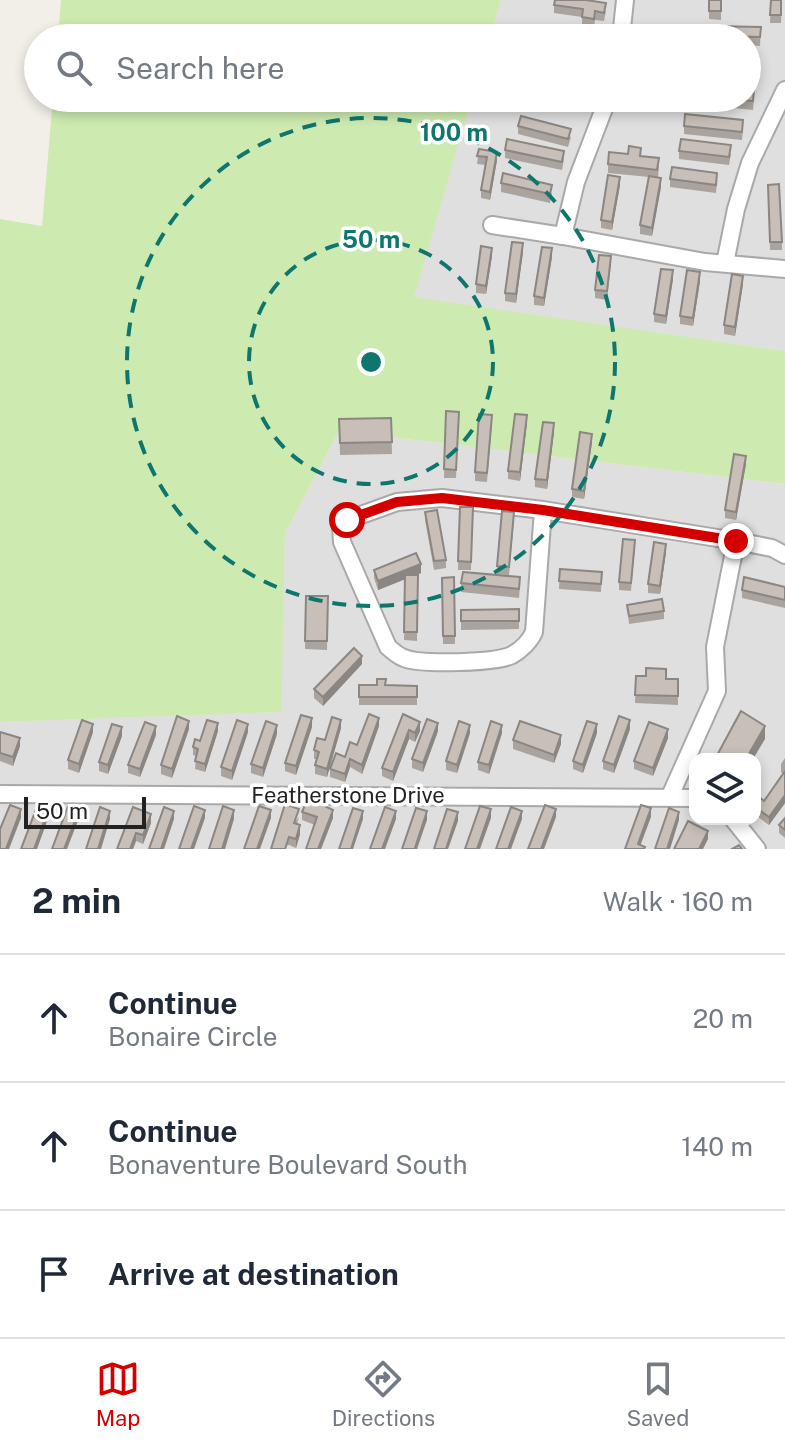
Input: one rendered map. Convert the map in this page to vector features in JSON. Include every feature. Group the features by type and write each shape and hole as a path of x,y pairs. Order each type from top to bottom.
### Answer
{"street":[{"path":"622,24 625,0"},
{"path":"725,263 736,209 750,163 785,90"},
{"path":"563,236 576,182 603,112"},
{"path":"492,225 705,262 785,269"},
{"path":"543,510 534,632 530,640 512,655 484,661 413,661 400,657 388,647 342,542 341,528 347,520 397,502 442,498 543,510 736,541 772,548 785,555"},
{"path":"670,796 717,691 715,647 736,541"},
{"name":"Featherstone Drive","path":"0,794 689,798"},
{"path":"738,825 757,849"}],"shaded area":[{"path":"501,0 785,0 785,351 413,298 468,112 761,112 761,24 494,24"},
{"path":"339,431 785,484 785,849 0,849 0,722 280,712 285,533"}],"green space":[{"path":"61,0 501,0 494,24 59,24"},
{"path":"52,112 468,112 414,297 785,351 785,484 339,431 285,533 281,712 0,722 0,219 42,226"}],"building":[{"path":"555,0 606,3 604,13 595,11 594,19 582,17 583,9 554,5"},
{"path":"709,0 721,0 721,11 709,11"},
{"path":"771,0 781,0 781,15 770,15"},
{"path":"685,114 743,120 742,132 684,126"},
{"path":"521,116 571,129 568,139 518,126"},
{"path":"507,139 564,151 562,162 505,150"},
{"path":"681,139 731,145 729,157 679,151"},
{"path":"629,146 641,148 640,156 659,158 657,170 608,164 609,152 628,154"},
{"path":"479,149 497,152 490,192 481,190 487,157 477,156"},
{"path":"672,167 717,173 716,185 670,179"},
{"path":"503,173 552,185 550,194 501,183"},
{"path":"608,175 620,177 612,222 601,220"},
{"path":"649,176 661,178 652,228 640,225"},
{"path":"779,184 782,242 770,242 768,185"},
{"path":"512,242 523,243 516,294 505,293"},
{"path":"481,246 492,248 486,286 476,284"},
{"path":"542,247 552,248 544,298 534,296"},
{"path":"599,255 611,256 607,291 595,290"},
{"path":"661,269 673,270 666,316 654,314"},
{"path":"687,270 700,272 693,318 680,316"},
{"path":"732,274 743,276 735,327 724,325"},
{"path":"446,411 459,412 456,470 444,469"},
{"path":"479,414 492,415 487,473 475,472"},
{"path":"515,414 527,415 520,472 508,471"},
{"path":"391,418 392,442 340,443 339,419"},
{"path":"543,422 554,423 547,480 535,479"},
{"path":"580,432 592,434 584,491 572,489"},
{"path":"734,454 746,456 736,512 725,510"},
{"path":"460,507 473,507 471,562 458,561"},
{"path":"437,510 446,560 434,561 425,512"},
{"path":"502,511 514,512 509,567 497,566"},
{"path":"623,539 635,540 631,583 619,582"},
{"path":"654,542 666,544 660,586 648,584"},
{"path":"416,553 421,564 378,581 374,570"},
{"path":"560,569 602,572 601,584 559,581"},
{"path":"463,572 520,577 519,589 461,583"},
{"path":"405,575 418,575 417,632 404,632"},
{"path":"454,577 455,636 443,636 442,578"},
{"path":"744,577 785,587 785,600 742,590"},
{"path":"306,596 328,596 327,641 305,641"},
{"path":"662,599 664,611 629,616 627,605"},
{"path":"519,609 519,621 461,621 461,610"},
{"path":"354,648 362,656 323,697 314,689"},
{"path":"646,668 666,669 666,679 678,679 678,696 635,695 636,676 646,676"},
{"path":"377,679 386,679 385,685 417,686 417,697 359,697 359,685 377,685"},
{"path":"741,711 765,726 749,753 718,753"},
{"path":"369,714 379,718 362,765 350,759 345,774 330,769 336,753 345,757 350,742 357,745"},
{"path":"403,714 420,722 415,733 409,730 393,772 382,768"},
{"path":"301,715 312,718 296,766 285,763"},
{"path":"177,716 189,721 172,769 161,765"},
{"path":"619,716 630,720 614,765 603,761"},
{"path":"332,717 341,720 327,769 315,765 319,752 314,750 317,738 325,740"},
{"path":"427,719 438,723 423,763 412,759"},
{"path":"82,720 93,724 79,764 68,760"},
{"path":"207,720 218,723 205,764 195,761 198,749 193,747 195,739 200,741"},
{"path":"237,720 248,724 232,771 221,767"},
{"path":"266,721 277,725 263,768 251,764"},
{"path":"459,721 470,725 457,765 446,761"},
{"path":"491,721 502,725 489,765 478,762"},
{"path":"520,721 561,735 554,755 513,740"},
{"path":"587,721 597,724 583,765 573,761"},
{"path":"145,722 156,726 140,769 128,765"},
{"path":"649,722 668,729 653,768 634,761"},
{"path":"112,724 122,727 108,765 99,762"},
{"path":"0,732 20,738 13,757 0,753"},
{"path":"785,771 785,795 769,817 761,811 761,798 764,801"},
{"path":"308,798 333,810 318,849 306,849 317,817 302,812"},
{"path":"38,804 49,808 34,849 21,849"},
{"path":"285,804 299,809 294,823 300,825 296,839 289,837 285,849 271,849"},
{"path":"10,805 21,809 6,849 0,849 0,829"},
{"path":"545,805 556,809 541,849 528,849"},
{"path":"641,805 651,808 638,844 645,847 625,849"},
{"path":"68,806 79,810 64,849 52,849"},
{"path":"194,806 205,810 191,849 179,849"},
{"path":"223,806 234,810 222,849 209,849"},
{"path":"259,806 271,810 257,849 244,849"},
{"path":"480,806 491,809 477,849 465,849"},
{"path":"100,807 110,811 98,849 86,849"},
{"path":"133,807 151,814 143,835 136,833 130,849 117,849"},
{"path":"164,807 174,811 161,849 149,849"},
{"path":"385,807 396,811 382,849 370,849"},
{"path":"511,807 522,811 508,849 496,849"},
{"path":"353,808 363,811 351,849 339,849"},
{"path":"416,808 427,811 417,849 402,849"},
{"path":"669,808 679,812 667,849 655,849"},
{"path":"447,809 458,812 446,849 434,849"},
{"path":"688,821 689,825 708,831 699,849 674,849"}],"route":[{"path":"347,520 397,502 442,498 543,510 736,541"}]}
